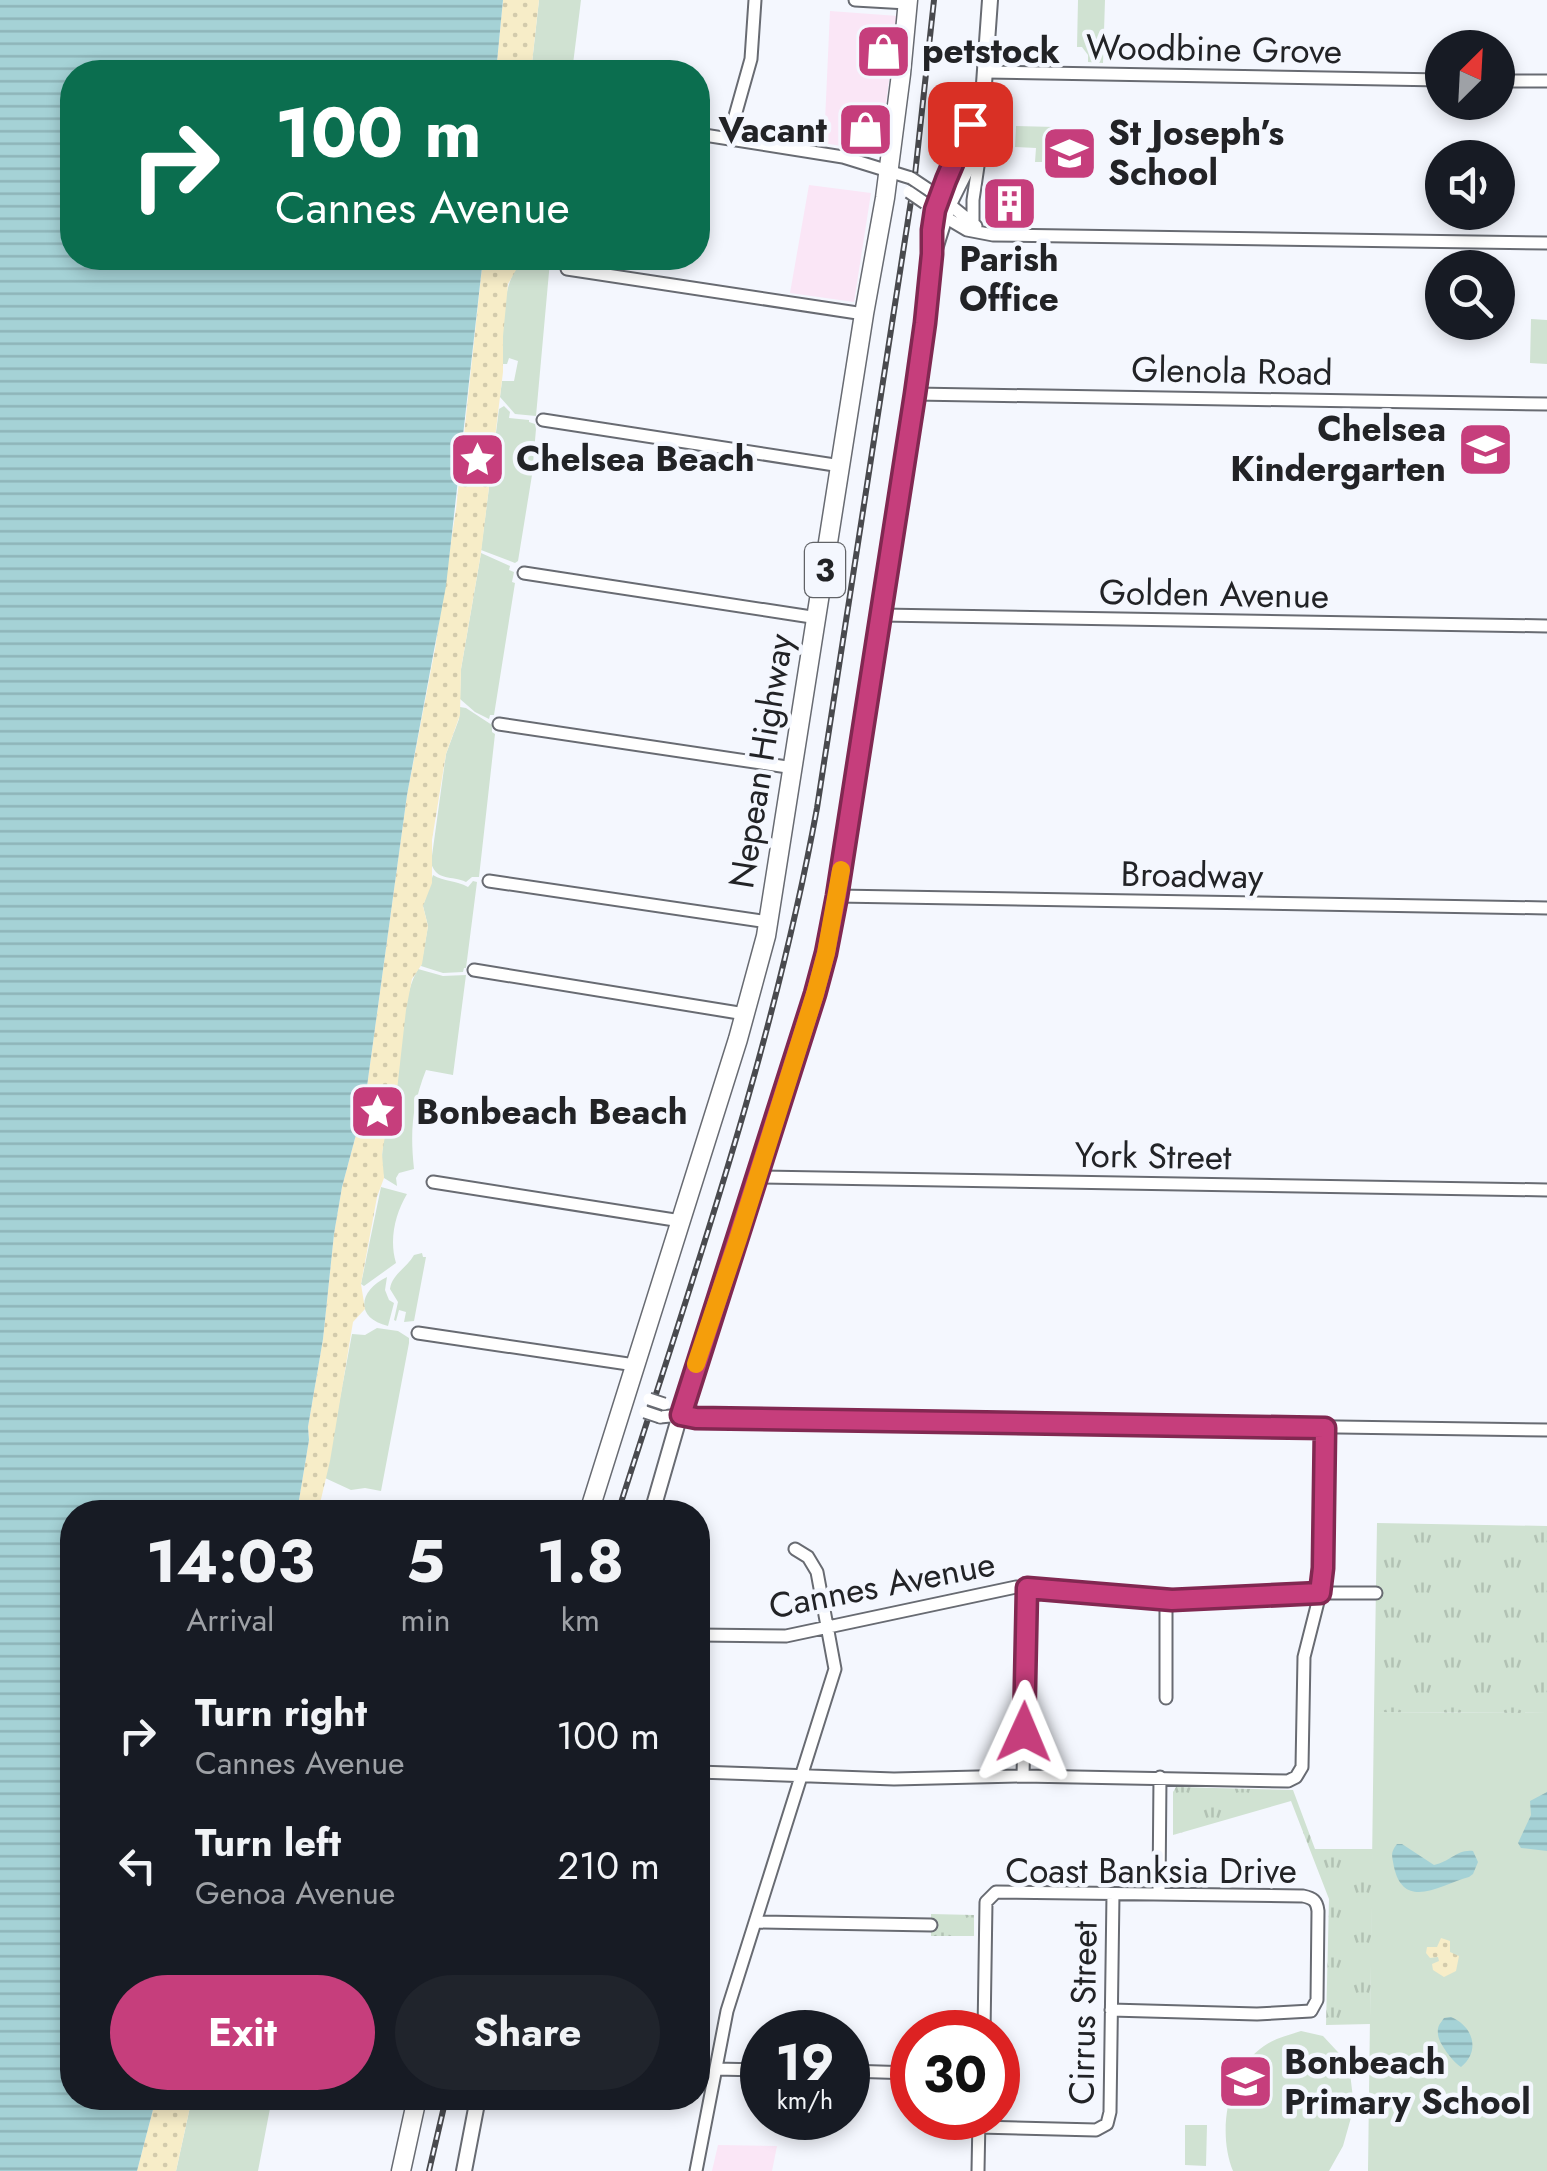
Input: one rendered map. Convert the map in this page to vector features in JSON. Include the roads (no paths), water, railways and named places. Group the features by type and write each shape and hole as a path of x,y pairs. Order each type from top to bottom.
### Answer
{"highway":[{"name":"Nepean Highway","path":"592,1500 746,1014 768,922 889,172 908,1"},
{"path":"402,2171 415,2110"}],"street":[{"path":"735,140 731,132 751,59 755,0"},
{"path":"855,0 908,1"},
{"path":"973,222 986,108 984,78 990,0"},
{"path":"656,1500 826,953 915,394 932,254 939,238 937,203 968,133 984,78"},
{"name":"Woodbine Grove","path":"984,78 1425,80"},
{"path":"1515,81 1546,82"},
{"path":"739,106 739,133 750,142"},
{"path":"937,203 976,150 983,126"},
{"path":"710,136 843,157 902,174 967,230 993,234 1546,242"},
{"path":"889,172 909,192 993,234"},
{"path":"573,270 864,314"},
{"name":"Glenola Road","path":"915,394 1547,404"},
{"path":"543,420 841,466"},
{"path":"524,572 818,618"},
{"name":"Golden Avenue","path":"880,615 1547,626"},
{"path":"499,724 794,768"},
{"path":"490,881 768,922"},
{"name":"Broadway","path":"837,896 1547,908"},
{"path":"474,970 746,1014"},
{"name":"York Street","path":"758,1178 1547,1190"},
{"path":"433,1182 681,1221"},
{"path":"418,1333 635,1366"},
{"path":"625,1398 696,1418 1547,1430"},
{"path":"710,1772 1288,1782 1302,1766 1304,1656 1323,1568 1325,1428"},
{"path":"710,2100 727,2010 835,1670 816,1568 795,1548"},
{"path":"1024,1776 1027,1588"},
{"name":"Cannes Avenue","path":"710,1636 782,1636 1003,1589 1166,1599 1376,1593"},
{"path":"1166,1599 1166,1698"},
{"path":"1159,1894 1160,1777"},
{"name":"Coast Banksia Drive","path":"984,2010 986,1902 990,1896 1003,1892 1303,1896 1314,1900 1318,1912 1316,2004 1310,2011 1111,2010"},
{"name":"Cirrus Street","path":"1020,2125 1096,2130 1107,2124 1113,1894"},
{"path":"756,1922 931,1925"},
{"path":"716,2069 740,2070"},
{"path":"464,2171 476,2110"},
{"path":"696,2171 708,2110"},
{"path":"978,2171 979,2140"}],"water":[{"path":"0,0 503,0 497,60 60,60 60,270 482,270 446,586 407,795 365,1101 334,1234 299,1500 60,1500 60,2110 153,2110 137,2171 0,2171"},
{"path":"1547,1792 1547,1851 1521,1848 1518,1843 1531,1815 1530,1801"},
{"path":"1397,1844 1434,1865 1467,1851 1473,1851 1478,1862 1469,1877 1415,1892 1399,1881 1392,1857"},
{"path":"1451,2017 1465,2026 1472,2039 1471,2054 1461,2067 1439,2038 1440,2024"}],"railway":[{"path":"622,1500 729,1163 799,898 817,808 915,175 934,0"},
{"path":"429,2171 443,2110"}],"place":[{"name":"petstock","path":"883,51"},
{"name":"Vacant","path":"866,130"},
{"name":"St Joseph’s School","path":"1069,153"},
{"name":"Parish Office","path":"1009,203"},
{"name":"Chelsea Kindergarten","path":"1485,449"},
{"name":"Chelsea Beach","path":"477,459"},
{"name":"Bonbeach Beach","path":"377,1112"},
{"name":"Bonbeach Primary School","path":"1245,2082"}]}
